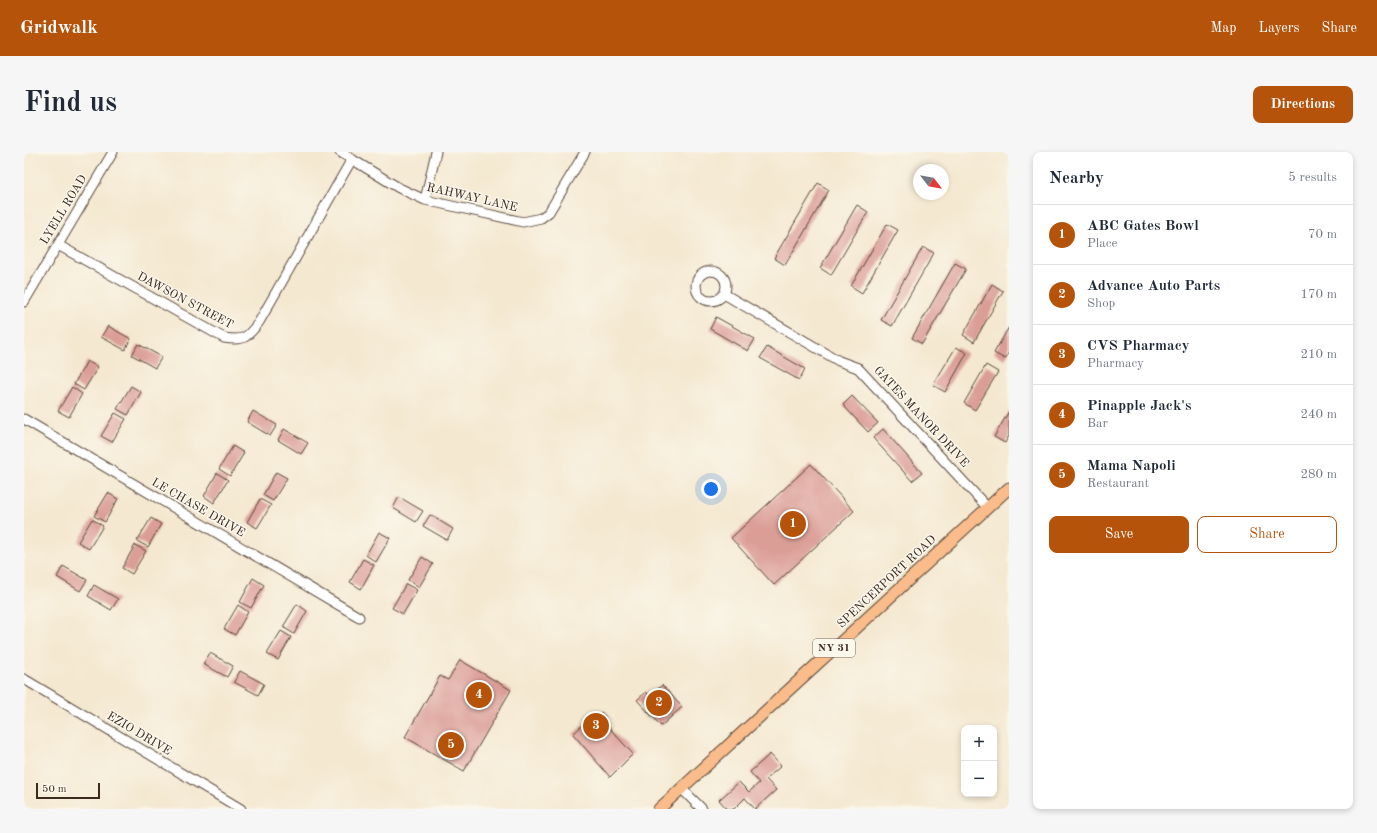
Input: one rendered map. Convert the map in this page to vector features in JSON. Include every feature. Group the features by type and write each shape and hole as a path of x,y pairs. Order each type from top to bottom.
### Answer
{"main road":[{"name":"SPENCERPORT ROAD","path":"659,809 1009,488"}],"street":[{"name":"LYELL ROAD","path":"24,302 112,152"},
{"name":"RAHWAY LANE","path":"340,152 399,188 425,200 513,221 523,222 541,218 549,212 557,202 585,152"},
{"path":"425,200 436,152"},
{"name":"DAWSON STREET","path":"58,245 224,338 239,340 250,334 259,322 352,159"},
{"name":"GATES MANOR DRIVE","path":"724,294 839,361 858,368 987,507"},
{"name":"LE CHASE DRIVE","path":"24,419 359,617"},
{"name":"EZIO DRIVE","path":"24,679 241,809"},
{"path":"682,788 702,809"}],"building":[{"path":"818,183 829,190 785,265 774,258"},
{"path":"857,205 868,212 831,275 820,268"},
{"path":"887,224 898,230 862,293 851,286"},
{"path":"923,247 934,253 892,326 881,320"},
{"path":"955,263 966,269 922,344 912,338"},
{"path":"992,284 1003,291 974,342 963,335"},
{"path":"716,317 755,339 748,351 710,329"},
{"path":"108,326 131,339 125,350 101,337"},
{"path":"1009,327 1009,352 1005,359 994,353"},
{"path":"138,344 162,357 155,368 132,355"},
{"path":"767,347 805,369 799,380 760,358"},
{"path":"956,347 967,353 945,392 933,385"},
{"path":"87,361 98,367 84,390 74,384"},
{"path":"986,365 998,372 975,410 964,403"},
{"path":"131,386 141,392 128,415 117,409"},
{"path":"72,387 82,394 69,417 58,411"},
{"path":"852,396 878,423 868,432 843,405"},
{"path":"253,411 277,425 270,436 247,422"},
{"path":"1009,411 1009,436 1005,443 994,437"},
{"path":"115,413 126,419 112,442 101,436"},
{"path":"284,429 308,443 301,454 278,440"},
{"path":"883,429 922,473 912,481 873,438"},
{"path":"233,446 244,453 230,476 219,469"},
{"path":"811,464 854,511 774,585 731,538"},
{"path":"276,472 287,478 273,501 263,495"},
{"path":"217,473 228,480 214,503 204,496"},
{"path":"108,493 118,499 105,522 94,516"},
{"path":"399,497 423,511 416,522 393,508"},
{"path":"260,499 271,505 257,528 247,522"},
{"path":"430,515 453,529 447,540 423,526"},
{"path":"151,518 161,524 148,547 137,541"},
{"path":"92,519 103,526 89,549 78,542"},
{"path":"379,532 390,538 376,562 366,555"},
{"path":"135,545 146,551 132,574 122,568"},
{"path":"422,557 433,564 419,587 408,580"},
{"path":"363,559 374,565 361,589 350,582"},
{"path":"63,566 87,580 80,591 57,577"},
{"path":"253,578 264,585 251,608 240,602"},
{"path":"406,584 417,590 403,614 392,608"},
{"path":"94,585 118,599 111,610 88,596"},
{"path":"297,604 307,611 294,634 283,627"},
{"path":"238,605 248,612 235,635 224,629"},
{"path":"281,631 291,637 278,660 267,654"},
{"path":"210,653 233,666 227,677 203,664"},
{"path":"460,660 511,690 464,771 405,737 440,676 448,680"},
{"path":"240,671 264,684 258,695 234,682"},
{"path":"662,685 682,707 661,726 637,700 646,692 650,696"},
{"path":"601,712 606,717 603,721 633,754 610,777 573,734 596,713 598,715"},
{"path":"770,754 781,766 766,779 776,790 755,809 745,798 734,809 727,809 719,800 739,782 749,792 759,783 750,772"}],"place":[{"name":"ABC Gates Bowl","path":"793,524"},
{"name":"Pinapple Jack's","path":"479,695"},
{"name":"Advance Auto Parts","path":"659,703"},
{"name":"CVS Pharmacy","path":"596,726"},
{"name":"Mama Napoli","path":"451,745"}]}
